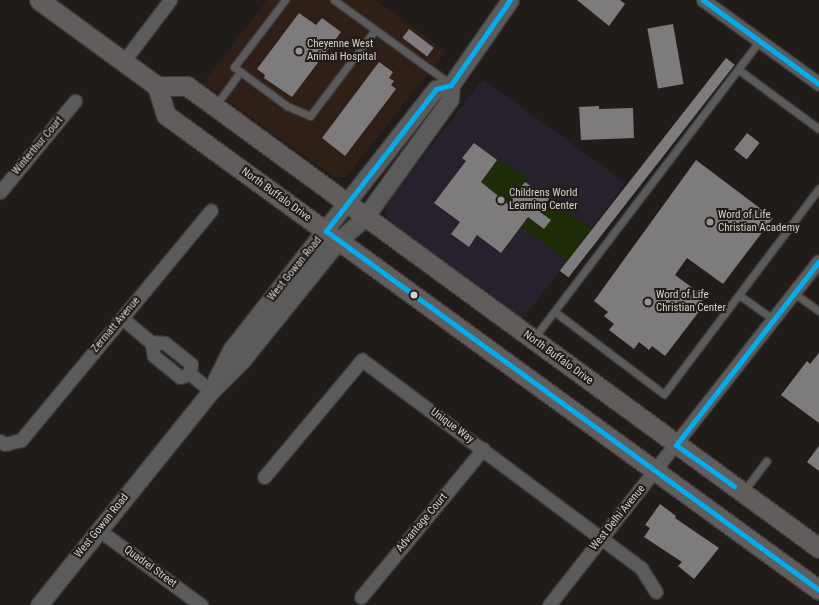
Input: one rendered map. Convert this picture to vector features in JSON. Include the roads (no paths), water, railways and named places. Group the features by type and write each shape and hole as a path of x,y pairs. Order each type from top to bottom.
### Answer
{"main road":[{"path":"39,0 157,86"},
{"name":"North Buffalo Drive","path":"819,548 676,445 187,86 157,86 166,115 654,472 819,590"}],"street":[{"path":"123,62 170,0"},
{"name":"West Gowan Road","path":"39,605 211,392 231,350 333,236 365,217 450,99 451,85 510,0"},
{"path":"702,0 819,84"},
{"name":"West Gowan Road","path":"333,236 347,204 436,89 451,85"},
{"name":"Winterthur Court","path":"0,192 75,101"},
{"name":"Zermatt Avenue","path":"0,441 5,444 21,440 211,210"},
{"name":"West Delhi Avenue","path":"549,605 819,261"},
{"path":"122,318 151,342 165,343 191,364 190,374"},
{"path":"151,342 154,356 180,377 190,374"},
{"name":"Unique Way","path":"264,477 362,360 642,568 656,592"},
{"path":"190,374 211,392"},
{"name":"Advantage Court","path":"361,597 483,449"},
{"name":"Quadrel Street","path":"99,530 201,605"}],"lane":[{"path":"285,0 234,67 287,106 310,116 375,30"},
{"path":"334,0 451,85"},
{"path":"533,340 759,42"},
{"path":"739,70 819,129"},
{"path":"215,107 240,72"},
{"path":"555,312 664,394 819,188"},
{"path":"794,293 819,311"},
{"path":"739,295 774,320"},
{"path":"159,360 170,347"},
{"path":"743,492 766,460"}],"place":[{"name":"Cheyenne West Animal Hospital","path":"299,51"},
{"name":"Childrens World Learning Center","path":"501,200"},
{"name":"Word of Life Christian Academy","path":"710,222"},
{"name":"Word of Life Christian Center","path":"648,302"}]}
